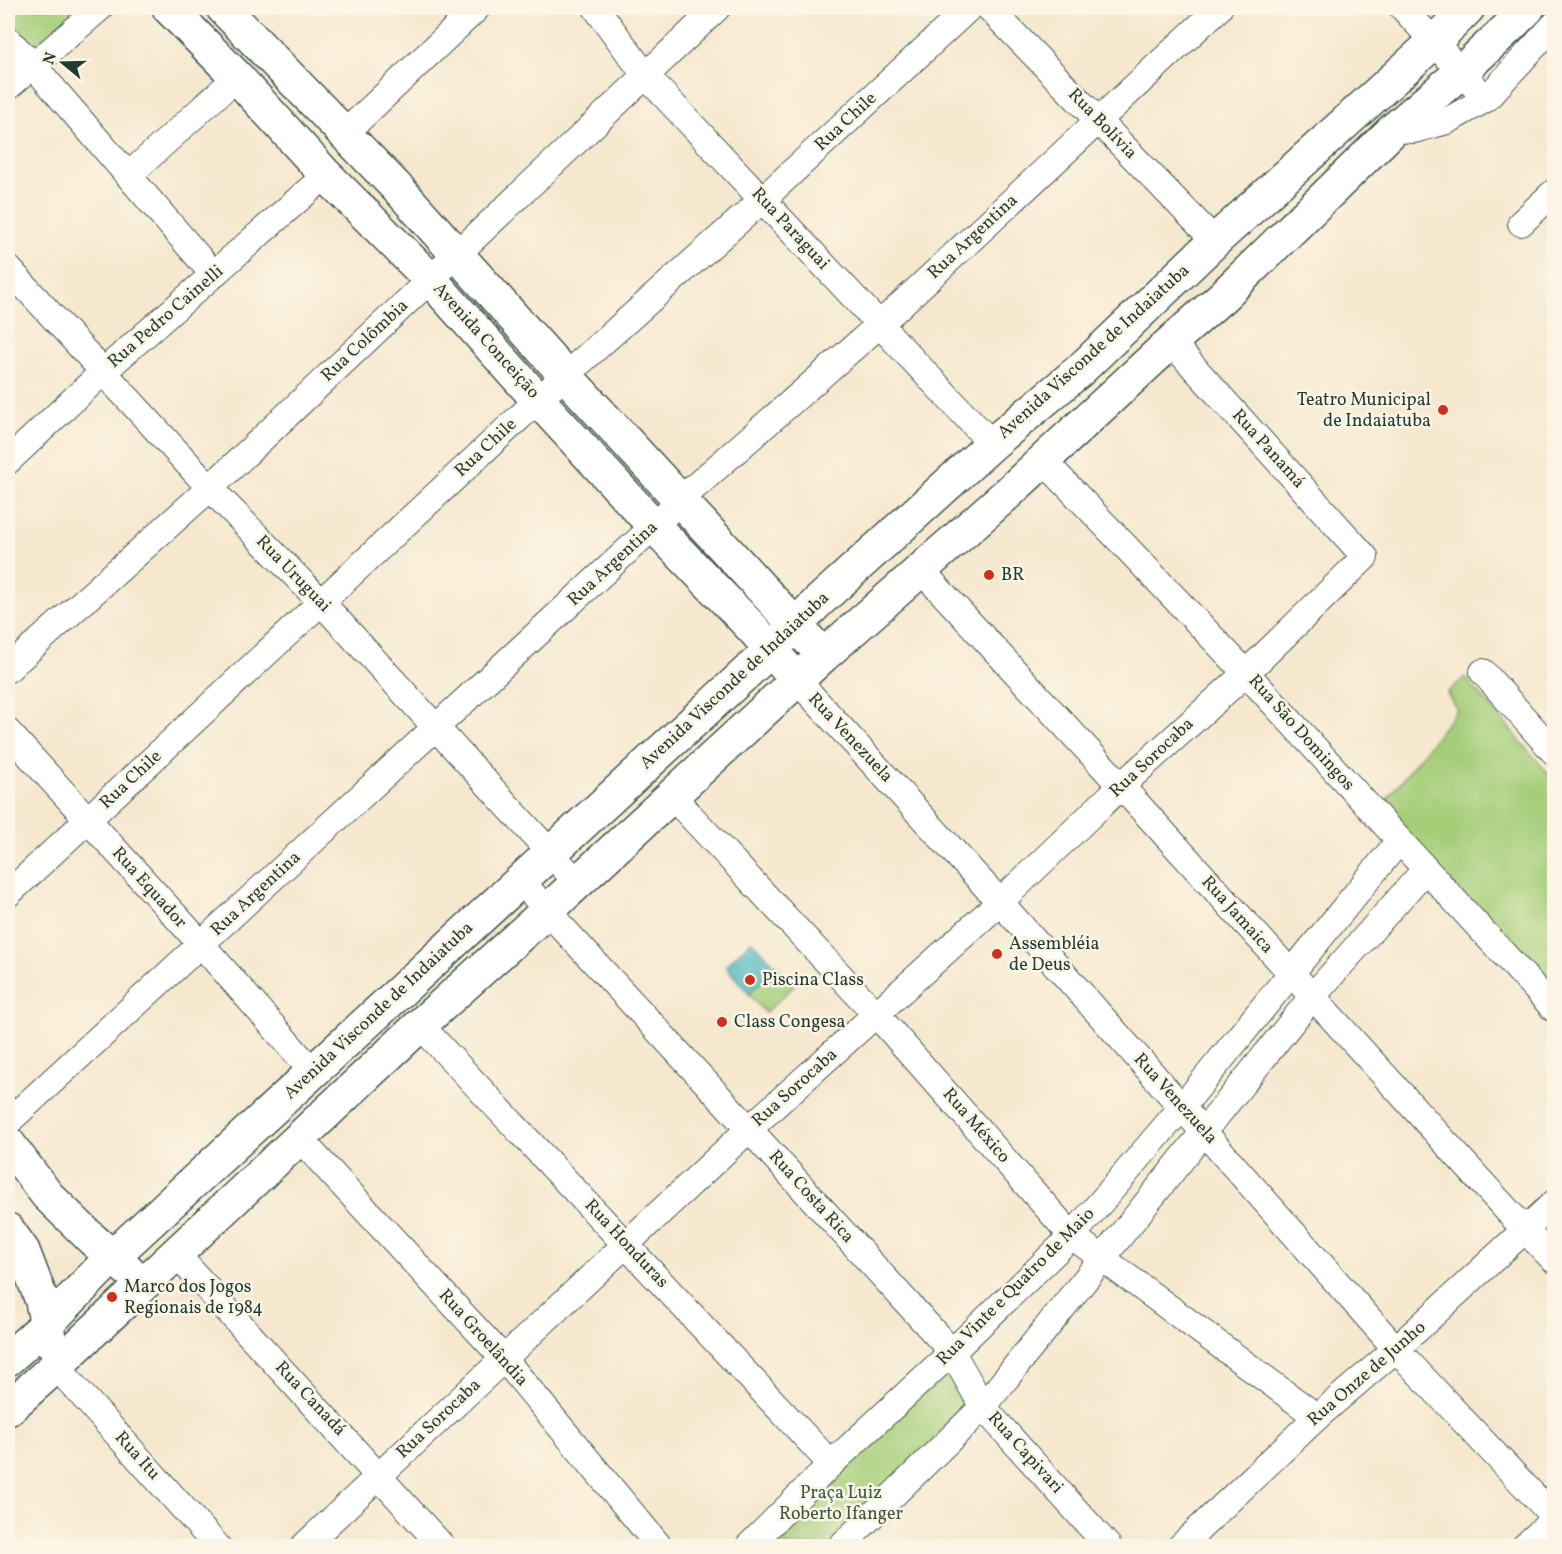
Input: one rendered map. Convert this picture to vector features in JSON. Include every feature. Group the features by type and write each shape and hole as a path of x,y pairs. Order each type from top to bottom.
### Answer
{"main road":[{"name":"Avenida Conceição","path":"169,8 237,77 326,175 431,280 538,400 797,680"},
{"name":"Avenida Conceição","path":"223,8 345,133 823,656"},
{"name":"Avenida Visconde de Indaiatuba","path":"8,1359 46,1325 113,1256 771,650 817,603 992,444 1078,371 1215,241 1434,42 1468,8"},
{"path":"8,1409 671,795 823,656 1044,461 1222,297 1394,129 1461,72 1528,8"},
{"path":"1215,241 1223,252 1227,265 1222,297"},
{"path":"1044,461 1048,429 1078,371"},
{"path":"8,1143 47,1195 93,1240 143,1283"},
{"path":"8,1230 23,1251 42,1301 56,1366"}],"street":[{"path":"8,87 32,64 100,8"},
{"path":"192,32 223,8"},
{"path":"345,133 477,8"},
{"name":"Rua Paraguai","path":"596,8 645,75 992,444"},
{"name":"Rua Colômbia","path":"8,669 210,488 717,8"},
{"name":"Rua Chile","path":"8,894 538,400 762,200 969,8"},
{"name":"Rua Bolívia","path":"989,8 1215,241"},
{"name":"Rua Argentina","path":"8,1122 681,499 879,325 1219,8"},
{"path":"1403,8 1486,99"},
{"path":"1394,129 1414,130 1447,121 1486,99 1554,25"},
{"path":"8,40 32,64 214,275"},
{"path":"129,176 237,77"},
{"name":"Rua Pedro Cainelli","path":"8,461 104,371 326,175"},
{"path":"1521,223 1554,192"},
{"name":"Rua Uruguai","path":"10,275 104,371 210,488 322,603 577,882"},
{"name":"Rua Panamá","path":"1171,342 1365,557"},
{"name":"Rua São Domingos","path":"1044,461 1246,673 1554,1009"},
{"name":"Rua Sorocaba","path":"304,1546 749,1129 1000,902 1121,786 1246,673 1365,557"},
{"name":"Rua Jamaica","path":"921,570 1554,1260"},
{"path":"1483,672 1554,752"},
{"name":"Rua Venezuela","path":"797,680 1000,902 1396,1349 1554,1518"},
{"name":"Rua Equador","path":"8,732 314,1072"},
{"name":"Rua México","path":"671,795 876,1014 1072,1236 1317,1417"},
{"name":"Rua Vinte e Quatro de Maio","path":"750,1546 831,1464 952,1353 1072,1236 1182,1107 1399,841"},
{"name":"Rua Vinte e Quatro de Maio","path":"841,1546 983,1407 1312,997 1425,870"},
{"name":"Rua Costa Rica","path":"521,880 546,911 749,1129 952,1353"},
{"name":"Rua Honduras","path":"420,1025 831,1464"},
{"name":"Rua Groelândia","path":"299,1138 504,1359 659,1546"},
{"name":"Rua Onze de Junho","path":"1181,1546 1317,1417 1396,1349 1554,1203"},
{"name":"Rua Canadá","path":"176,1254 442,1546"},
{"name":"Rua Capivari","path":"952,1353 983,1407 1108,1546"},
{"name":"Rua Itu","path":"56,1366 217,1546"},
{"path":"1525,1546 1554,1518"}],"green space":[{"path":"8,8 83,8 8,75"},
{"path":"1465,677 1554,780 1554,994 1381,807 1457,710 1447,693"},
{"path":"777,967 794,986 765,1013 749,994"},
{"name":"Praça Luiz Roberto Ifanger","path":"952,1352 983,1407 841,1546 751,1546"}],"water":[{"name":"Piscina Class","path":"752,940 777,967 749,994 725,966"}],"place":[{"name":"Teatro Municipal de Indaiatuba","path":"1443,410"},
{"name":"BR","path":"989,575"},
{"name":"Assembléia de Deus","path":"997,954"},
{"name":"Piscina Class","path":"750,980"},
{"name":"Class Congesa","path":"722,1022"},
{"name":"Marco dos Jogos Regionais de 1984","path":"112,1297"}]}
